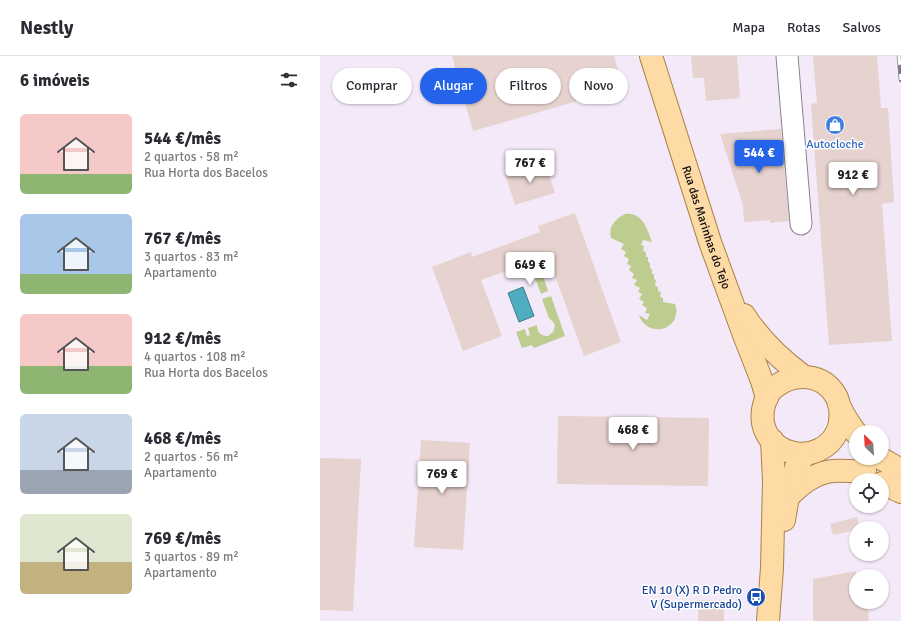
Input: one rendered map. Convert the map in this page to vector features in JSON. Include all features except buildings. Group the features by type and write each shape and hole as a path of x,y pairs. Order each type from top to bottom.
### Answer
{"main road":[{"name":"Rua das Marinhas do Tejo","path":"651,56 700,212 767,398"},
{"path":"726,287 746,318 766,344 787,364 803,376"},
{"path":"850,425 840,408 836,396 827,385 816,379 803,376 792,377 782,382 773,389 764,406 763,422 765,429 772,440 781,448 792,453 813,452 848,459 876,473"},
{"path":"782,621 784,516 796,467 813,452 830,442 837,432 841,420 840,408"},
{"path":"768,621 772,568 774,481 772,440"},
{"path":"788,497 801,484 819,474 834,471 876,473 901,470"},
{"path":"889,483 901,492"}],"street":[{"path":"787,56 801,224"}],"green space":[{"path":"625,214 636,216 646,227 652,242 643,240 641,245 644,246 643,251 646,252 646,257 648,257 650,268 652,269 652,274 654,274 654,279 656,280 655,286 658,287 658,291 661,292 660,297 663,298 663,302 675,304 676,312 674,321 664,328 652,328 646,326 642,321 639,315 647,320 650,314 645,313 647,308 642,305 644,302 639,299 642,294 638,292 640,288 634,285 637,280 632,278 634,274 629,270 631,266 627,264 629,259 624,256 626,252 621,249 624,244 611,238 611,227 618,218"},
{"path":"538,261 548,291 541,294 530,264"},
{"path":"551,296 565,336 534,348 532,345 522,348 516,332 525,329 527,336 530,335 528,328 537,325 538,332 543,335 548,336 553,332 555,326 554,323 549,318 542,299"}],"water":[{"path":"523,287 534,316 519,322 508,293"}],"railway":[{"path":"899,56 901,80"}],"place":[{"name":"Autocloche","path":"835,125"},
{"name":"EN 10 (X) R D Pedro V (Supermercado)","path":"756,597"}]}
